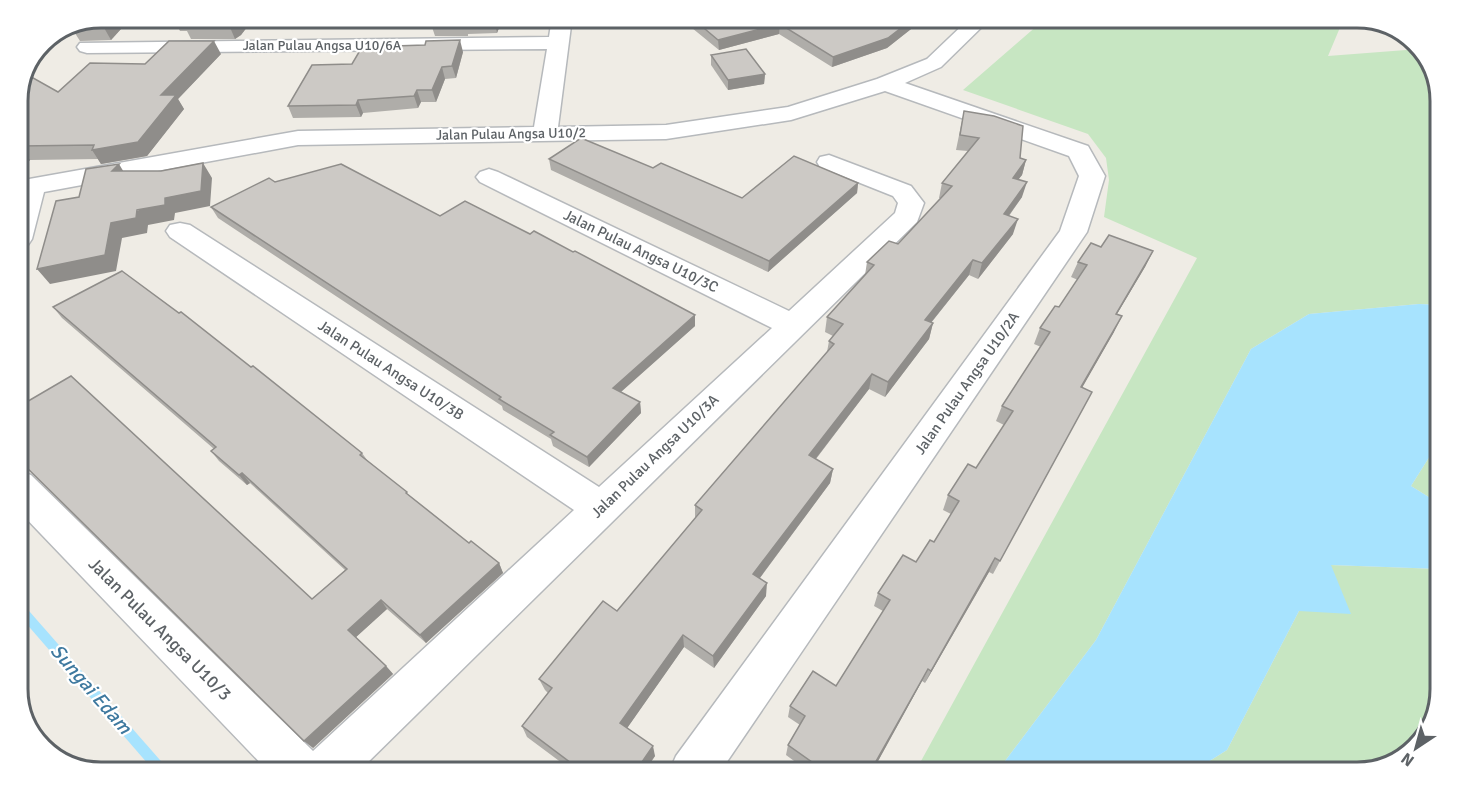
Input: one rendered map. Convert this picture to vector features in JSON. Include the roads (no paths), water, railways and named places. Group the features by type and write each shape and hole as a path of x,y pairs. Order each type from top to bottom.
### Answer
{"street":[{"path":"545,133 560,29"},
{"name":"Jalan Pulau Angsa U10/2","path":"29,187 298,138 666,132 791,113 885,84 934,63 970,29"},
{"name":"Jalan Pulau Angsa U10/6A","path":"87,47 557,43"},
{"name":"Jalan Pulau Angsa U10/2A","path":"699,762 1073,232 1092,176 1078,151 885,84"},
{"name":"Jalan Pulau Angsa U10/3A","path":"335,762 908,216 911,203 902,191 829,162"},
{"name":"Jalan Pulau Angsa U10/3C","path":"489,177 792,325"},
{"name":"Jalan Pulau Angsa U10/3B","path":"180,231 601,508"},
{"name":"Jalan Pulau Angsa U10/3","path":"29,497 291,762"}],"water":[{"path":"1429,304 1430,456 1411,486 1430,498 1430,569 1331,565 1351,614 1299,611 1227,750 1208,762 1004,762 1096,640 1251,349 1309,314"}],"waterway":[{"name":"Sungai Edam","path":"29,619 154,762"}]}
